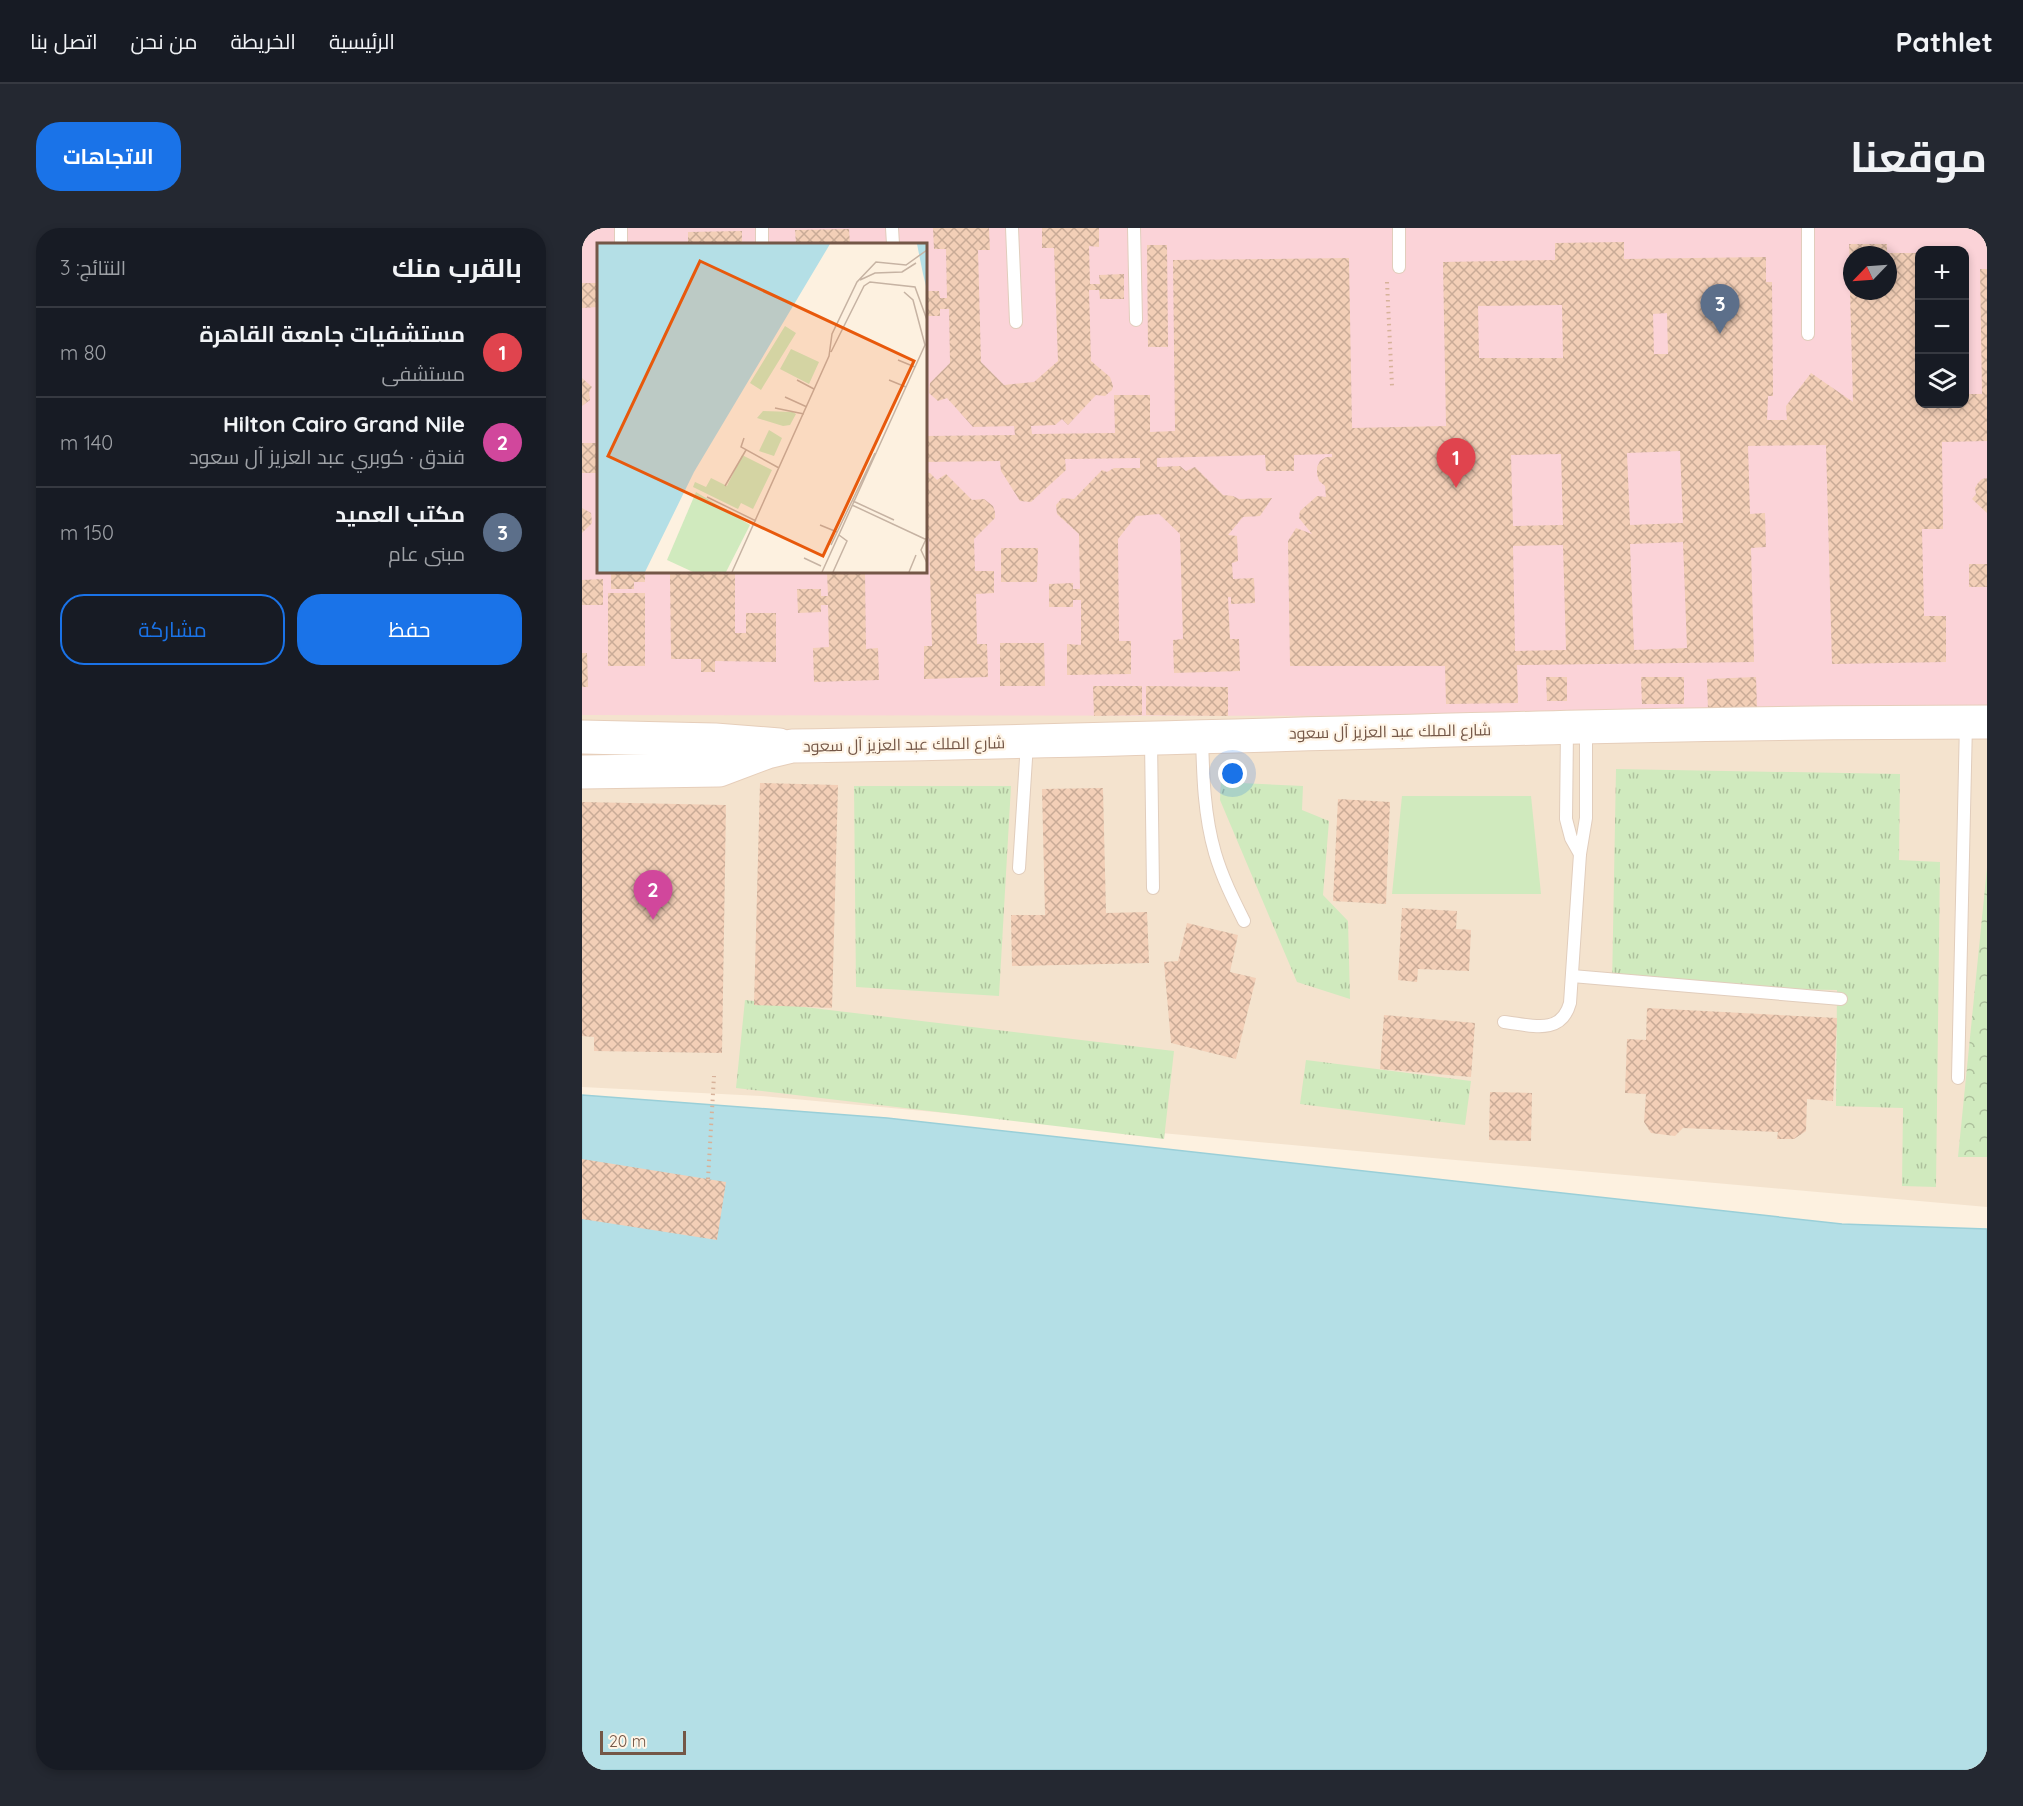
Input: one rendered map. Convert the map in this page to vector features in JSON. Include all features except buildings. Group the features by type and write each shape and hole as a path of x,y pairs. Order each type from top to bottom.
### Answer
{"main road":[{"name":"شارع الملك عبد العزيز آل سعود","path":"582,737 715,740 792,746 1027,742 1202,735 1576,726 1976,722"},
{"name":"شارع الملك عبد العزيز آل سعود","path":"710,771 728,768 767,752 792,746"},
{"path":"582,772 710,771"},
{"path":"582,789 652,790 682,783 710,771"}],"lane":[{"path":"892,228 893,243"},
{"path":"1012,228 1016,322"},
{"path":"1134,228 1136,320"},
{"path":"1399,228 1399,267"},
{"path":"1808,228 1808,334"},
{"path":"1958,1078 1976,722"},
{"path":"1576,726 1566,819 1571,838 1580,854"},
{"path":"1504,1022 1547,1026 1559,1023 1567,1015 1570,1003 1580,854 1586,818 1576,726"},
{"path":"1202,735 1207,816 1215,853 1227,888 1244,921"},
{"path":"1151,738 1153,888"},
{"path":"1019,868 1027,742"},
{"path":"1572,976 1841,999"}],"path":[{"path":"1392,386 1385,252 1399,251"},
{"path":"708,1179 714,1076"}],"shaded area":[{"path":"582,228 1987,228 1987,1207 761,1096 582,1087"},
{"path":"582,228 1987,228 1987,705 1455,716 582,715"}],"green space":[{"path":"1616,769 1900,774 1899,860 1940,862 1936,1187 1902,1186 1903,1108 1836,1106 1837,990 1612,986"},
{"path":"1221,782 1303,786 1302,810 1329,821 1323,895 1348,921 1350,999 1297,982 1220,800"},
{"path":"854,786 1011,786 999,996 856,987"},
{"path":"1402,796 1531,796 1541,894 1392,894"},
{"path":"1987,868 1987,1157 1958,1157"},
{"path":"745,1000 1174,1051 1164,1139 736,1088"},
{"path":"1306,1060 1471,1081 1465,1125 1300,1104"}],"water":[{"path":"582,1095 887,1118 1842,1224 1987,1229 1987,1770 582,1770"}],"place":[{"name":"مكتب العميد","path":"1720,334"},
{"name":"مستشفيات جامعة القاهرة","path":"1456,488"},
{"name":"Hilton Cairo Grand Nile","path":"653,920"}]}
